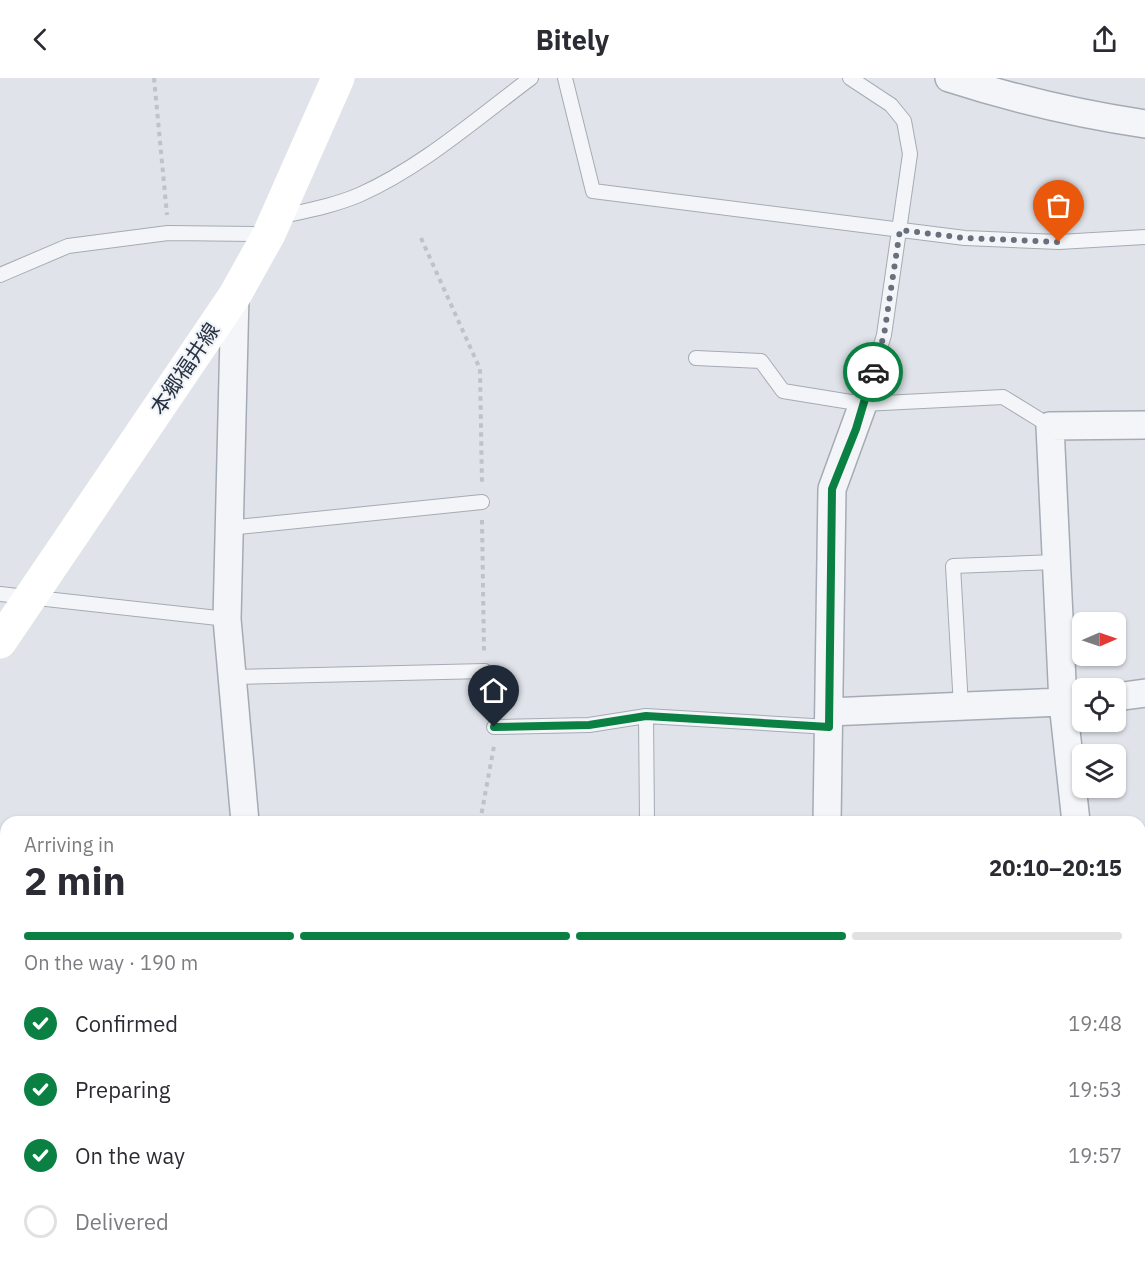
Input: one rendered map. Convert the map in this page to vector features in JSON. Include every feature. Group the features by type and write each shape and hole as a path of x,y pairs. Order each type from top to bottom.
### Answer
{"main road":[{"name":"本郷福井線","path":"0,642 15,596 235,296 273,226 338,78"}],"street":[{"path":"949,78 1011,98 1086,116 1145,124"},
{"path":"235,296 227,619 244,816"},
{"path":"827,816 832,489 863,404"},
{"path":"1072,694 1056,562 1050,426 1145,425"},
{"path":"1126,696 1145,693"},
{"path":"829,720 961,707 1072,702"},
{"path":"1074,732 1077,816"}],"lane":[{"path":"0,275 68,246 168,233 273,226 358,195 406,170 531,78"},
{"path":"564,78 593,191 965,238 1059,242 1145,237"},
{"path":"850,78 891,105 904,122 910,153 884,335 863,404"},
{"path":"696,358 762,361 783,391 863,404 1003,397 1050,426"},
{"path":"228,528 482,502"},
{"path":"961,707 953,566 1056,562"},
{"path":"15,596 227,619"},
{"path":"232,677 485,671"},
{"path":"494,727 589,725 646,716 829,720"},
{"path":"646,716 647,816"}],"path":[{"path":"154,78 168,233"},
{"path":"421,238 480,369 485,671 493,687 494,727 494,753 481,816"}],"way so far":[{"path":"873,372 884,335 900,230 965,238 1059,242"}],"route":[{"path":"494,727 589,725 646,716 829,727 832,489 856,429 873,372"}]}
